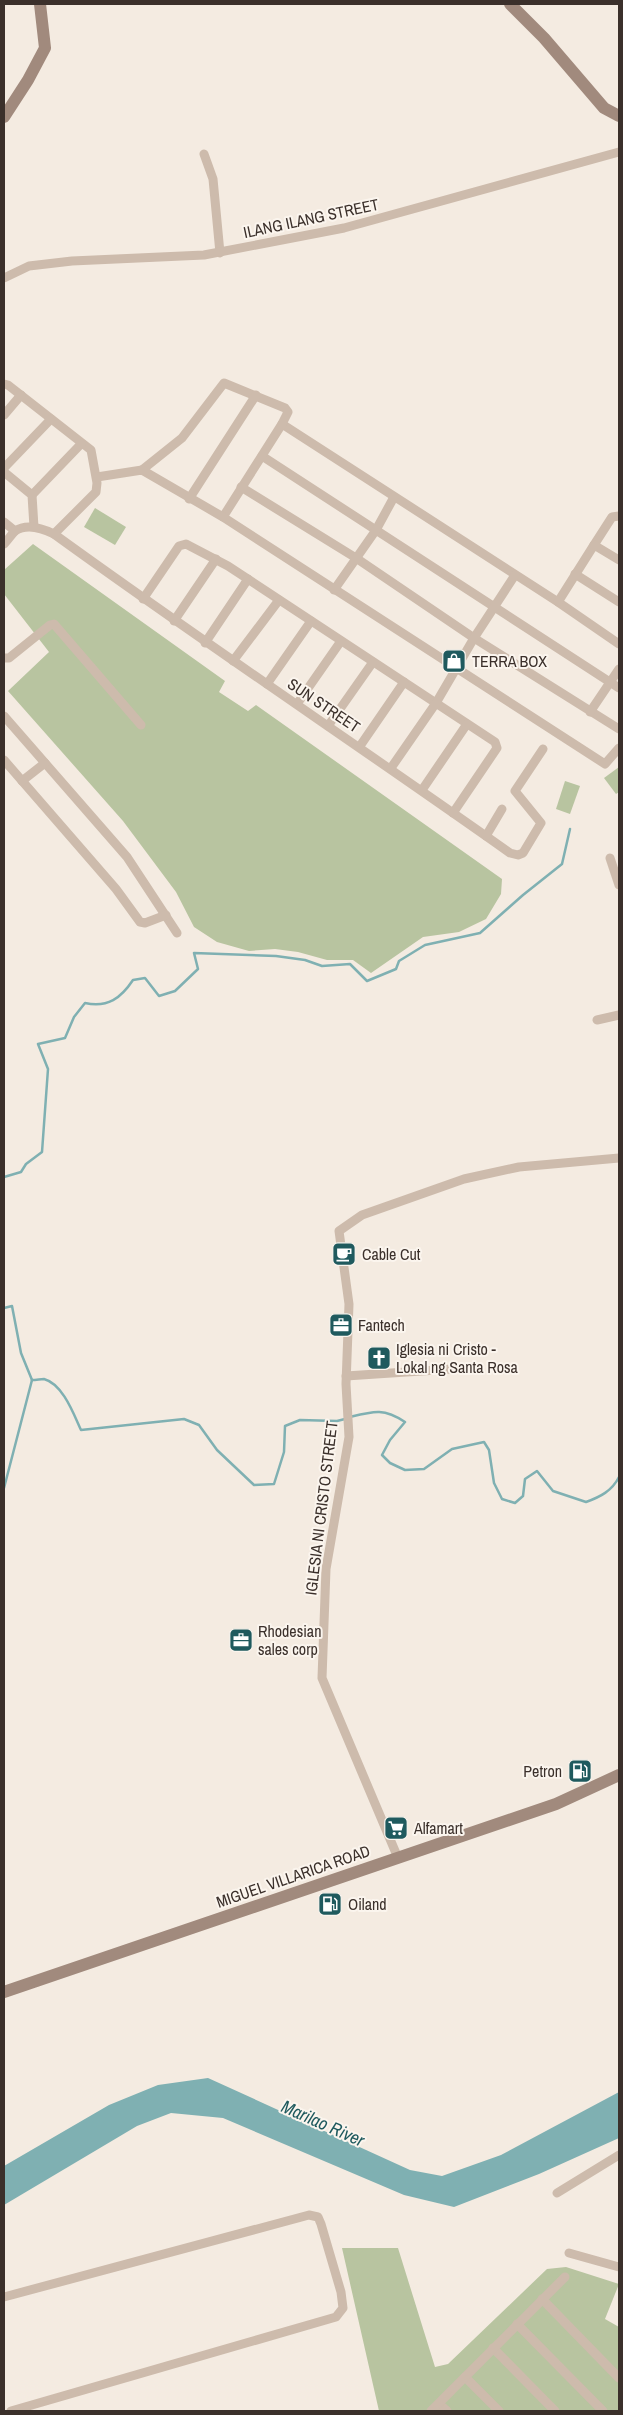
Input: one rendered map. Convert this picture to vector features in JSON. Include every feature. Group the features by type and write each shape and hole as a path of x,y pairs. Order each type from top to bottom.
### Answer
{"main road":[{"path":"4,117 24,87 45,48 40,4"},
{"path":"510,4 544,38 604,108 619,116"},
{"name":"MIGUEL VILLARICA ROAD","path":"4,1992 556,1804 619,1776"}],"street":[{"name":"ILANG ILANG STREET","path":"4,278 30,266 72,261 204,255 344,228 619,152"},
{"path":"204,154 213,178 220,253"},
{"path":"96,477 142,470 182,438 224,383 256,395 287,410 282,424 223,517"},
{"path":"4,384 21,395 91,450 96,477 96,492 54,534"},
{"path":"4,415 21,395"},
{"path":"188,499 256,395"},
{"path":"4,468 51,420"},
{"path":"282,424 558,602 619,644"},
{"path":"32,495 81,444"},
{"path":"262,456 619,688"},
{"path":"142,470 188,499 223,517 455,670 605,764 619,748"},
{"path":"4,472 32,495 34,527 15,531 4,544"},
{"path":"241,487 356,558 474,638 619,729"},
{"path":"334,590 376,530 394,496"},
{"path":"558,602 612,517 619,516"},
{"path":"4,522 15,531"},
{"name":"SUN STREET","path":"34,527 42,528 54,534 205,643 360,746 510,853 518,855 523,853 541,822 516,791 543,748"},
{"path":"143,599 179,546 186,544 248,579 495,742 497,748 453,813"},
{"path":"594,545 619,560"},
{"path":"174,621 216,560"},
{"path":"575,574 619,602"},
{"path":"390,768 436,703 474,638 515,575"},
{"path":"205,643 248,579"},
{"path":"233,661 279,600"},
{"path":"267,684 311,621"},
{"path":"4,658 8,658 50,625 54,624 141,725"},
{"path":"297,704 341,641"},
{"path":"328,726 373,662"},
{"path":"590,712 619,669"},
{"path":"360,746 404,682"},
{"path":"4,716 127,857 178,933"},
{"path":"422,790 467,724"},
{"path":"4,760 116,889 140,922 145,923 166,916"},
{"path":"22,781 45,763"},
{"path":"486,836 502,810"},
{"path":"610,858 619,885"},
{"path":"597,1020 619,1015"},
{"name":"IGLESIA NI CRISTO STREET","path":"398,1858 322,1678 326,1569 349,1437 346,1376 349,1304 339,1231 362,1215 464,1179 519,1167 619,1158"},
{"path":"346,1376 467,1368"},
{"path":"557,2193 619,2154"},
{"path":"4,2297 309,2215 318,2217 321,2224 342,2292 343,2308 336,2317 10,2411"},
{"path":"569,2253 619,2267"},
{"path":"431,2411 565,2277"},
{"path":"542,2299 619,2378"},
{"path":"518,2324 603,2411"},
{"path":"493,2348 555,2411"},
{"path":"465,2377 499,2411"},
{"path":"439,2404 447,2411"}],"green space":[{"path":"95,508 126,527 115,545 84,527"},
{"path":"33,544 225,681 219,692 248,711 256,705 502,879 501,894 486,919 459,932 423,937 371,973 353,960 327,960 298,952 275,949 249,951 217,942 194,927 176,892 123,821 8,691 49,652 4,594 4,570"},
{"path":"619,767 619,792 616,794 604,778"},
{"path":"565,781 580,786 570,814 556,809"},
{"path":"342,2248 398,2248 435,2367 448,2364 547,2269 566,2267 619,2284 605,2319 619,2327 619,2411 379,2411"}],"water":[{"path":"208,2078 410,2170 442,2176 501,2155 619,2092 619,2138 539,2174 454,2207 404,2195 223,2118 171,2113 137,2126 4,2205 4,2166 109,2105 158,2085"}],"waterway":[{"path":"4,1177 21,1172 26,1164 42,1152 48,1069 38,1044 65,1038 74,1017 85,1003 107,1003 119,997 133,980 145,978 159,996 175,991 198,969 194,953 276,956 305,960 322,966 350,964 367,981 396,969 399,961 425,945 480,933 562,864 570,829"},
{"path":"4,1308 12,1306 21,1353 32,1380"},
{"path":"32,1380 44,1379 57,1387 67,1401 81,1430 184,1419 199,1425 217,1450 254,1485 274,1484 284,1452 285,1426 300,1420 337,1421 345,1419"},
{"path":"4,1488 32,1380"},
{"path":"350,1417 379,1412 391,1414 405,1422 390,1440 382,1455 390,1463 405,1470 424,1469 452,1449 484,1442 489,1450 494,1483 502,1499 515,1503 523,1496 525,1479 537,1471 553,1491 586,1502 605,1493 619,1477"}],"place":[{"name":"TERRA BOX","path":"454,661"},
{"name":"Cable Cut","path":"344,1254"},
{"name":"Fantech","path":"341,1325"},
{"name":"Iglesia ni Cristo - Lokal ng Santa Rosa","path":"379,1358"},
{"name":"Rhodesian sales corp","path":"241,1640"},
{"name":"Petron","path":"580,1771"},
{"name":"Alfamart","path":"396,1828"},
{"name":"Oiland","path":"330,1904"}],"water label":[{"name":"Marilao River","path":"323,2123"}]}
